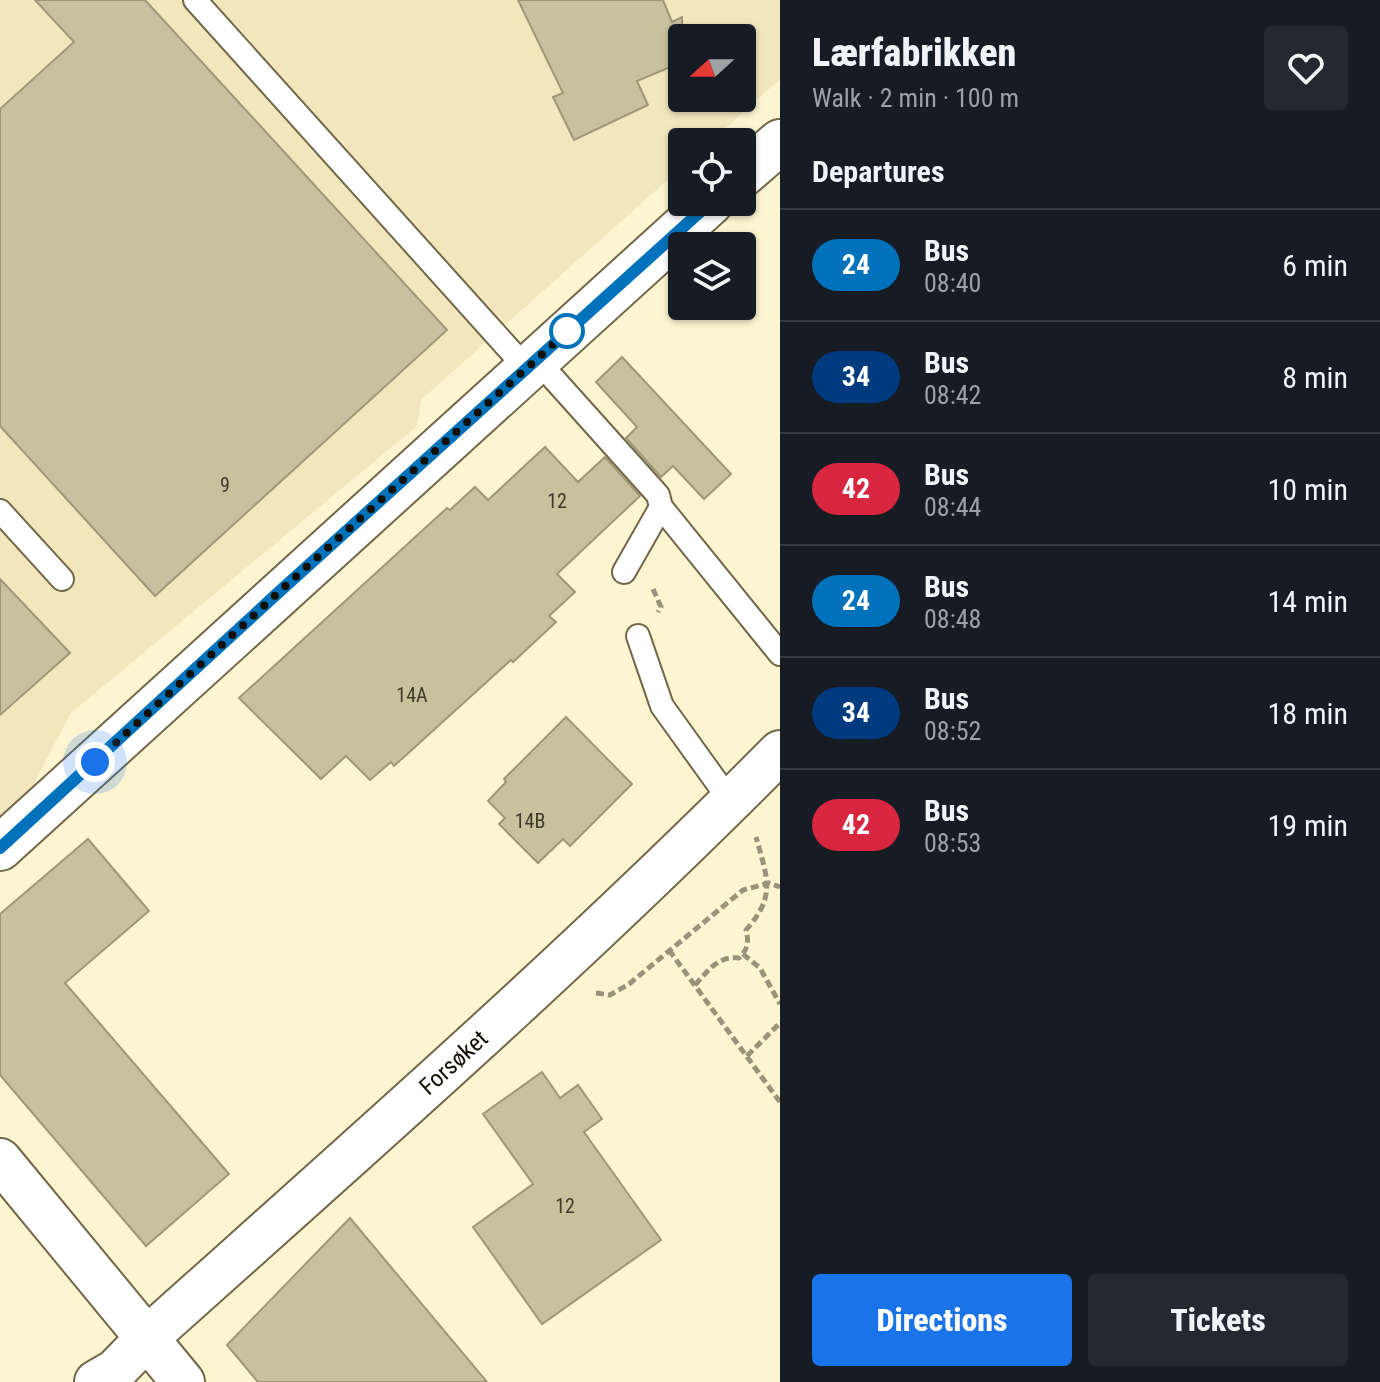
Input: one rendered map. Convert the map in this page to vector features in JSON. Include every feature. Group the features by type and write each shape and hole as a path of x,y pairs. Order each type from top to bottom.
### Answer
{"street":[{"path":"756,163 780,142"},
{"path":"0,848 695,216"},
{"name":"Forsøket","path":"96,1382 115,1371 147,1338 560,966 754,778"},
{"path":"0,1160 183,1382"}],"lane":[{"path":"195,0 531,364 658,495 661,507 780,654"},
{"path":"624,572 661,507"},
{"path":"0,511 62,579"},
{"path":"638,636 662,706 754,778"}],"path":[{"path":"695,985 718,961 728,957 739,958 743,954 749,940 746,930 761,913 769,883 756,837"},
{"path":"560,966 596,993 610,995 629,984 743,890 769,883 780,887"},
{"path":"669,950 780,1102"},
{"path":"743,954 760,968 780,1004"},
{"path":"746,1056 780,1023"}],"shaded area":[{"path":"0,0 780,0 780,79 756,101 756,24 668,24 668,112 743,112 726,128 668,128 668,179 421,400 417,426 71,713 0,847"}],"building":[{"path":"35,0 145,0 447,330 155,596 0,426 0,109 74,42"},
{"path":"518,0 663,0 672,22 682,17 682,24 668,24 668,68 637,81 648,105 574,140 553,97 563,93"},
{"path":"622,357 731,474 704,499 673,466 661,477 626,438 637,427 596,382"},
{"path":"545,447 578,482 605,457 640,496 557,574 575,592 549,616 556,622 394,766 391,762 370,780 346,756 321,779 239,698 447,508 450,510 475,487 488,500"},
{"path":"0,579 70,653 0,715"},
{"path":"566,717 632,784 570,846 563,839 538,863 499,824 505,818 488,801 506,782 504,779"},
{"path":"88,839 149,911 65,983 229,1174 146,1246 0,1075 0,914"},
{"path":"542,1072 560,1098 578,1085 602,1119 584,1132 661,1240 542,1324 473,1227 533,1184 483,1114"},
{"path":"350,1218 487,1382 258,1382 227,1345"}],"bus line":[{"name":"24","path":"0,848 695,216"}],"route":[{"path":"95,762 567,331"}]}
